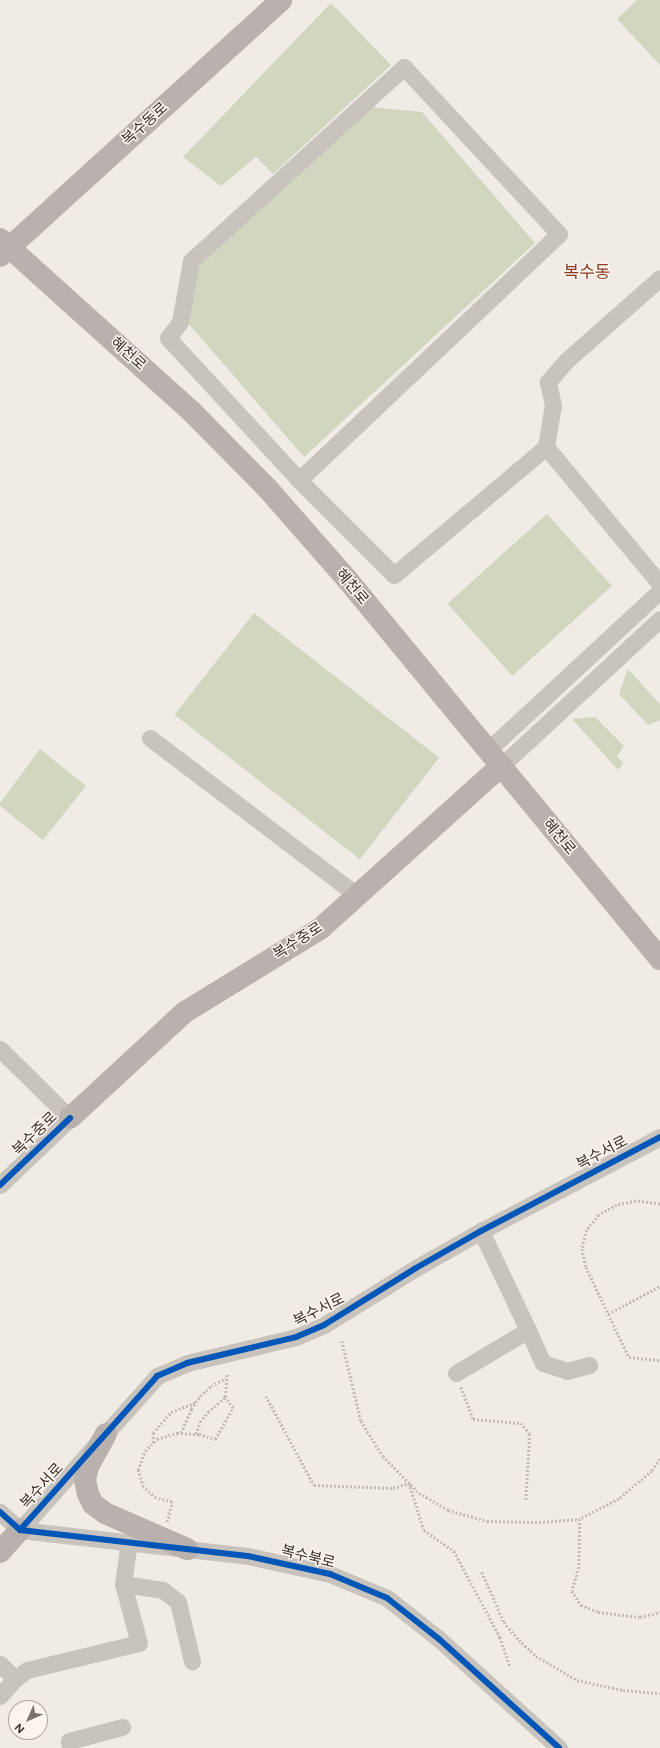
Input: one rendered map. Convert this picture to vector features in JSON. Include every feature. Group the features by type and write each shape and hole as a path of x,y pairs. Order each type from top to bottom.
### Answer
{"main road":[{"name":"복수동로","path":"3,247 281,0"},
{"name":"혜천로","path":"3,247 193,413 268,489 346,578 660,959"},
{"name":"복수중로","path":"70,1118 185,1012 320,929 357,895 494,759"},
{"path":"106,1434 88,1466 85,1480 88,1494 93,1504 105,1513 187,1549"},
{"name":"복수서로","path":"0,1552 20,1530"}],"street":[{"path":"299,480 559,234 404,67 191,261 180,322 168,338 299,480 394,575 546,447 553,405 548,382 566,361 660,278"},
{"path":"546,447 660,584"},
{"path":"494,759 660,591"},
{"path":"494,759 660,619"},
{"path":"150,738 357,895"},
{"path":"0,1049 70,1118"},
{"name":"복수중로","path":"0,1185 70,1118"},
{"name":"복수서로","path":"20,1530 157,1376 187,1363 296,1337 324,1326 416,1268 481,1231 660,1137"},
{"path":"481,1231 543,1364 567,1371 589,1365"},
{"path":"456,1373 528,1330"},
{"path":"0,1512 20,1530"},
{"name":"복수북로","path":"20,1530 248,1556 330,1574 387,1598 440,1638 559,1748"},
{"path":"0,1696 15,1679 27,1670 139,1643 123,1584 129,1542"},
{"path":"123,1584 163,1590 178,1602 192,1661"},
{"path":"0,1664 15,1679"},
{"path":"70,1748 69,1741 122,1728"}],"path":[{"path":"660,1204 636,1202 617,1205 599,1215 587,1230 582,1249 586,1267 629,1357 660,1360"},
{"path":"608,1314 660,1286"},
{"path":"342,1341 361,1421 383,1456 409,1483 419,1493 448,1510 487,1521 539,1522 580,1519 619,1498 652,1471 660,1459"},
{"path":"167,1522 172,1502 156,1498 144,1487 138,1470 145,1451 157,1438 181,1434 196,1434 214,1439 233,1408 225,1397 227,1373"},
{"path":"456,1373 473,1419 521,1423 530,1434 526,1501"},
{"path":"181,1434 183,1425 196,1403 211,1386 226,1378"},
{"path":"266,1396 314,1485 393,1488 409,1483"},
{"path":"196,1434 200,1422 208,1412 225,1397"},
{"path":"152,1443 153,1433 171,1412 196,1403"},
{"path":"409,1483 424,1530 454,1551 500,1637 510,1666"},
{"path":"580,1519 579,1567 572,1591 581,1605 598,1612 640,1617 660,1612"},
{"path":"482,1572 504,1622 519,1640 536,1656 577,1680 623,1690 660,1693"}],"green space":[{"path":"637,0 660,0 660,65 617,19"},
{"path":"331,3 391,65 273,174 256,157 221,186 183,157"},
{"path":"370,107 422,112 535,243 304,457 188,323 198,266"},
{"path":"547,514 612,586 512,676 447,604"},
{"path":"254,613 439,758 360,859 175,715"},
{"path":"628,669 660,704 660,720 648,725 619,694"},
{"path":"595,717 624,746 617,756 623,763 618,770 572,719"},
{"path":"40,749 86,786 43,840 0,806 0,803"}],"cycle path":[{"path":"0,1185 70,1118"},
{"path":"20,1530 157,1376 187,1363 296,1337 324,1325 416,1268 481,1231 660,1137"},
{"path":"0,1512 20,1530 248,1556 330,1574 387,1598 439,1639 559,1748"}],"district":[{"name":"복수동","path":"587,273"}]}
